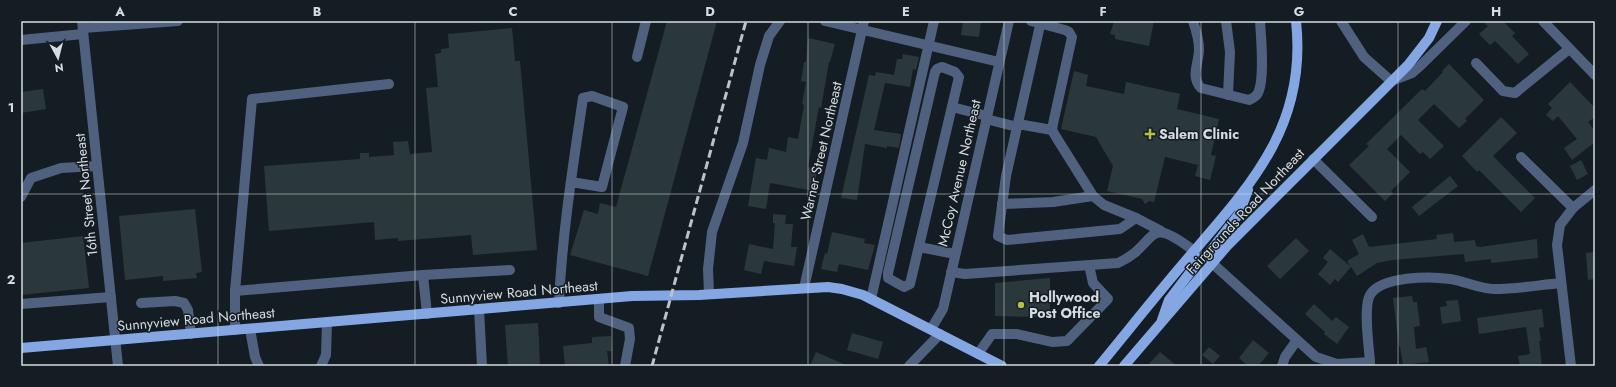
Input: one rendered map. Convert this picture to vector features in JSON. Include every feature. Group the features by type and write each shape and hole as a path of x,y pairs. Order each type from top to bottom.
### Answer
{"main road":[{"path":"1212,263 1209,253 1239,214 1250,184 1273,148 1286,120 1294,88 1297,67 1298,44 1296,21"},
{"name":"Fairgrounds Road Northeast","path":"1124,366 1212,263 1423,47 1437,21"},
{"name":"Fairgrounds Road Northeast","path":"1099,366 1250,184"},
{"path":"1161,323 1169,300 1195,266 1196,261 1194,251"},
{"name":"Sunnyview Road Northeast","path":"21,348 559,302 654,295 709,294 804,288 842,289 871,299 1002,366"}],"street":[{"path":"21,40 83,28 178,21"},
{"path":"637,57 646,21"},
{"path":"709,294 708,269 712,232 743,143 769,36 780,21"},
{"path":"825,21 864,26 929,45 999,62"},
{"path":"871,299 934,21"},
{"name":"McCoy Avenue Northeast","path":"909,366 936,332 1009,21"},
{"path":"1193,21 1199,44 1195,77 1196,83 1201,88 1249,100 1255,97 1259,91 1263,58 1260,21"},
{"path":"1226,21 1230,52 1228,95"},
{"path":"1340,21 1355,44 1372,65 1391,81 1412,73 1466,21"},
{"path":"1543,21 1595,75"},
{"path":"1136,218 1120,229 1007,240 998,236 1006,176 1037,22 1065,30 1069,32 1072,37 1052,130 1093,196 1104,205 1136,218 1178,239 1194,251"},
{"name":"Warner Street Northeast","path":"804,288 864,26"},
{"name":"16th Street Northeast","path":"83,28 118,366"},
{"path":"1476,63 1503,91 1515,93 1570,49"},
{"path":"948,68 960,76 952,107 910,284 904,287 888,278 937,69 948,68"},
{"path":"236,330 235,291 252,99 389,84"},
{"path":"559,302 562,252 571,182 583,98 592,96 623,106 602,187 571,182"},
{"path":"952,107 1017,126 1052,130"},
{"path":"1521,157 1572,208"},
{"path":"1313,158 1372,217"},
{"path":"21,197 31,178 61,168 97,166"},
{"path":"1571,366 1556,245 1560,225 1572,208 1595,190"},
{"path":"1002,204 1053,202 1093,196"},
{"path":"951,272 965,274 1118,263 1131,257 1154,233 1161,231"},
{"path":"919,247 955,254"},
{"path":"1212,263 1316,357 1324,361 1337,364 1370,364 1368,301 1376,287 1383,284 1410,279 1433,278 1451,279 1482,288 1494,289 1561,283"},
{"path":"978,354 992,334 1017,334 1052,342 1067,340 1108,299 1093,283 1089,265"},
{"path":"235,291 510,270"},
{"path":"423,276 427,314"},
{"path":"21,304 111,297"},
{"path":"599,299 599,317 629,328 630,339 625,366"},
{"path":"141,303 175,301 184,303 188,310 191,334"},
{"path":"479,309 482,366"},
{"path":"321,366 326,355 327,322"},
{"path":"250,328 255,357 259,366"},
{"path":"1282,366 1285,357 1297,340"}],"building":[{"path":"667,21 717,21 648,276 570,255 584,210 598,214 600,203 616,207"},
{"path":"963,21 981,22 979,37 961,35"},
{"path":"1114,21 1154,21 1149,46 1115,39 1115,35 1110,34"},
{"path":"1482,21 1503,21 1515,33 1512,36 1529,54 1518,64 1495,41 1490,45 1479,34 1488,26"},
{"path":"512,28 515,61 520,61 537,250 473,255 471,235 398,241 398,238 375,240 374,222 269,231 264,166 360,159 360,153 369,153 369,157 394,155 393,142 408,141 410,154 432,152 426,88 438,87 435,54 441,53 441,49 449,48 448,34"},
{"path":"808,38 835,44 829,62 821,108 819,107 808,167 817,169 814,191 770,183 766,209 748,206 756,158 767,160 769,148 786,152 788,137 798,139 804,105 802,104 806,82 801,81 804,62 806,62"},
{"path":"903,54 919,57 916,70 913,69 910,87 885,83 874,130 901,134 899,148 887,146 887,148 865,144 857,200 841,198 869,75 875,76 876,72 894,75 897,59 902,59"},
{"path":"1449,64 1484,100 1465,119 1467,121 1459,128 1434,104 1418,120 1444,146 1430,159 1423,152 1420,154 1401,135 1387,149 1410,172 1391,191 1393,193 1385,201 1349,165 1369,146 1366,144 1422,89 1425,91"},
{"name":"Salem Clinic","path":"1074,71 1088,75 1086,86 1124,94 1126,82 1180,94 1177,109 1219,119 1211,155 1216,156 1210,180 1195,176 1198,165 1165,157 1154,202 1149,201 1145,204 1142,199 1107,191 1113,166 1096,137 1061,129"},
{"path":"1570,82 1595,108 1595,117 1588,122 1595,131 1595,142 1572,160 1564,148 1577,139 1558,116 1553,121 1546,115 1552,108 1548,104"},
{"path":"43,89 46,109 21,113 21,92"},
{"path":"1501,117 1517,133 1493,156 1535,198 1521,212 1479,170 1477,172 1462,156"},
{"path":"1581,160 1588,174 1577,180 1570,166"},
{"path":"1450,176 1458,186 1419,216 1412,207"},
{"path":"195,209 202,272 196,273 197,278 163,281 163,276 125,280 119,216"},
{"path":"773,214 786,215 785,224 793,224 791,247 797,247 794,266 764,261 761,274 744,270 749,244 773,249 775,223 773,223"},
{"path":"832,232 865,239 864,243 875,245 868,270 839,264 837,272 821,269 825,253 827,254"},
{"path":"1453,233 1454,242 1475,240 1476,246 1480,247 1537,239 1538,258 1491,263 1491,259 1465,262 1464,254 1392,260 1377,263 1357,276 1351,267 1338,282 1335,279 1330,285 1318,274 1328,262 1323,258 1330,249 1350,266 1347,261 1359,254 1352,240 1363,234 1369,247 1437,239 1436,235"},
{"path":"83,236 89,288 21,295 21,243"},
{"path":"1296,238 1309,251 1280,279 1267,266"},
{"path":"1595,252 1595,279 1588,280 1586,253"},
{"path":"1050,278 1050,310 1045,317 995,316 995,283"},
{"path":"1412,296 1413,302 1417,302 1420,326 1414,327 1416,349 1426,347 1429,362 1403,365 1393,298"},
{"path":"1458,300 1461,321 1442,324 1440,307 1447,306 1446,301"},
{"path":"1314,304 1332,321 1336,317 1349,327 1337,344 1324,334 1325,332 1305,314"},
{"path":"1542,309 1544,327 1539,328 1541,341 1539,341 1542,366 1520,366 1518,356 1530,354 1526,327 1479,334 1477,318"},
{"path":"538,323 540,366 508,366 505,325"},
{"path":"852,333 883,342 878,359 847,350"},
{"path":"611,336 612,351 607,351 609,366 565,366 563,346 592,343 592,337"},
{"path":"1253,340 1269,353 1258,366 1248,366 1239,358"},
{"path":"1209,347 1220,356 1213,364 1202,355"},
{"path":"816,352 848,366 810,366"},
{"path":"1160,352 1177,366 1147,366"}],"railway":[{"path":"652,366 746,21"}],"place":[{"name":"Salem Clinic","path":"1150,134"},
{"name":"Hollywood Post Office","path":"1021,305"}]}
